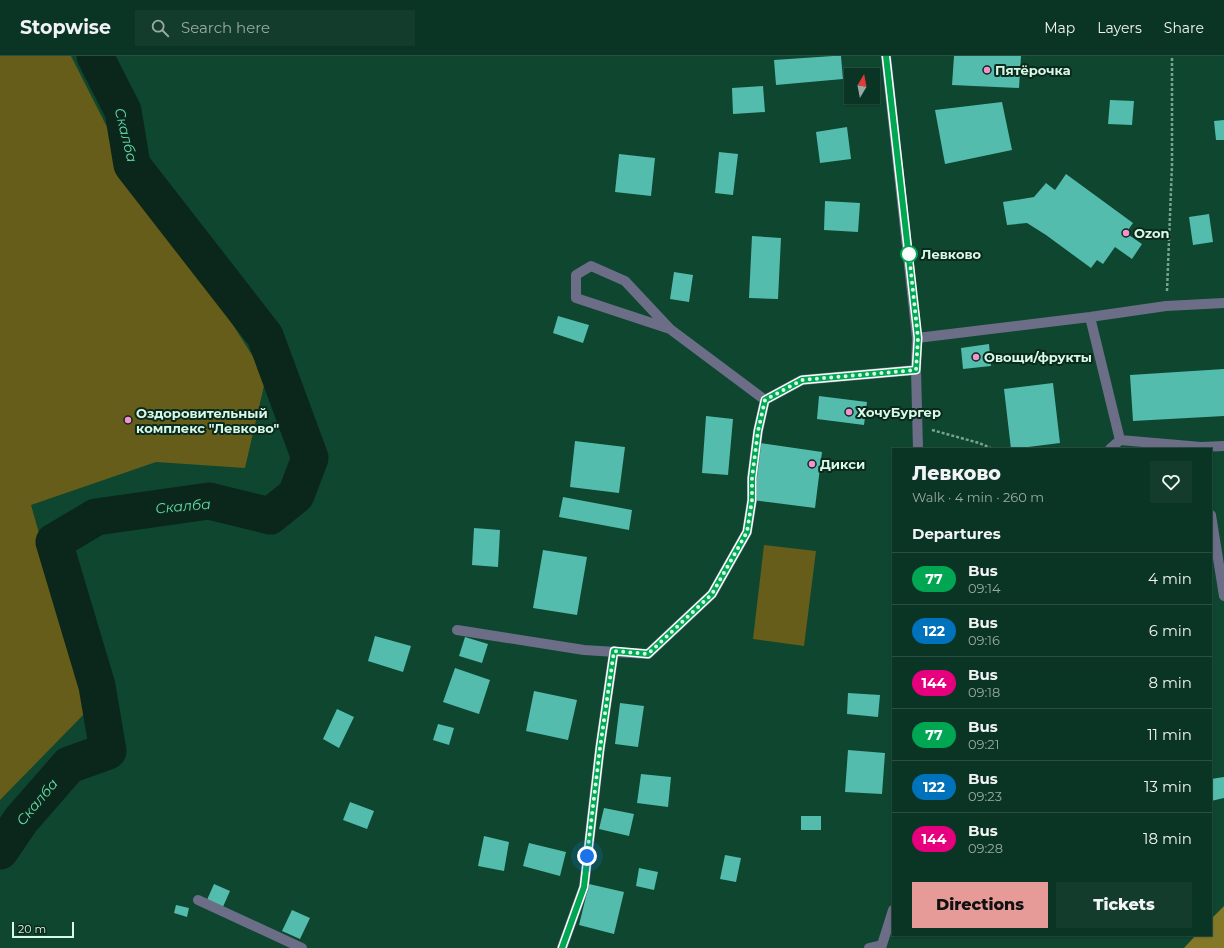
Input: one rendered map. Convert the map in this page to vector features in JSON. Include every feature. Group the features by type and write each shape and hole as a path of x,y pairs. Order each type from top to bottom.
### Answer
{"street":[{"path":"886,56 918,338 916,370 918,448"},
{"path":"670,329 576,298 576,275 591,266 625,281 670,329 765,400"},
{"path":"918,338 1166,306 1224,303"},
{"path":"1090,317 1120,440"},
{"path":"457,630 584,650 648,654 712,594 747,532 752,500 752,478 758,431 765,400 802,380 916,370"},
{"path":"1111,448 1120,440 1201,448 1224,446"},
{"path":"1212,521 1224,596"},
{"path":"562,948 584,887 600,748 614,651"},
{"path":"198,900 302,948"},
{"path":"869,948 882,947 892,913"}],"path":[{"path":"1166,306 1172,165 1172,56"},
{"path":"918,426 979,443 991,448"}],"shaded area":[{"name":"Оздоровительный комплекс \"Левково\"","path":"0,56 71,56 106,125 266,377 245,468 156,462 31,505 89,709 0,800"},
{"path":"764,545 816,551 804,646 753,639"},
{"path":"1224,906 1224,948 1184,948 1195,936 1212,936 1212,918"}],"building":[{"path":"841,56 843,79 776,85 774,60"},
{"name":"Пятёрочка","path":"954,56 1021,56 1019,88 952,85"},
{"path":"763,86 765,112 733,114 732,88"},
{"path":"1110,100 1134,101 1132,125 1108,124"},
{"path":"1002,102 1012,150 945,164 935,110"},
{"path":"1224,120 1224,140 1216,140 1214,121"},
{"path":"847,127 851,159 820,163 816,132"},
{"path":"719,152 738,154 733,195 715,193"},
{"path":"619,154 655,158 651,196 615,192"},
{"path":"1066,174 1133,223 1126,233 1142,244 1132,259 1115,247 1103,264 1097,260 1091,268 1027,223 1007,225 1003,202 1034,197 1046,183 1055,190"},
{"path":"825,201 860,203 858,232 824,230"},
{"path":"1209,214 1213,242 1193,245 1189,217"},
{"path":"752,236 781,238 778,299 749,298"},
{"path":"674,272 693,275 689,302 670,299"},
{"path":"558,316 589,325 583,343 553,333"},
{"name":"Овощи/фрукты","path":"989,344 991,366 963,369 961,348"},
{"path":"1224,369 1224,416 1133,421 1130,375"},
{"path":"1053,383 1060,443 1011,448 1004,389"},
{"name":"ХочуБургер","path":"819,396 867,402 864,425 817,419"},
{"path":"706,416 733,419 728,475 702,473"},
{"path":"575,441 625,447 619,493 570,487"},
{"path":"760,443 822,452 815,508 752,500"},
{"path":"563,497 632,510 629,530 559,517"},
{"path":"474,528 500,530 498,567 472,565"},
{"path":"543,550 587,557 577,615 533,608"},
{"path":"375,636 411,646 403,672 368,661"},
{"path":"465,637 488,644 482,663 459,656"},
{"path":"455,668 490,680 479,714 443,702"},
{"path":"534,691 577,700 568,740 526,731"},
{"path":"848,693 880,695 878,717 847,714"},
{"path":"620,703 644,706 638,747 615,744"},
{"path":"337,709 354,717 339,748 323,739"},
{"path":"438,724 454,728 449,745 433,740"},
{"path":"848,750 885,753 882,794 845,792"},
{"path":"641,774 671,777 668,807 637,803"},
{"path":"1224,777 1224,798 1212,801 1212,779"},
{"path":"350,802 374,811 367,829 343,820"},
{"path":"604,808 634,814 629,836 599,829"},
{"path":"801,816 821,816 821,830 801,830"},
{"path":"484,836 509,842 504,871 478,866"},
{"path":"529,843 566,852 560,876 523,866"},
{"path":"725,855 741,858 736,882 720,879"},
{"path":"639,868 658,872 654,890 636,886"},
{"path":"214,884 230,891 222,909 206,902"},
{"path":"589,884 624,892 614,934 579,925"},
{"path":"176,905 189,908 187,917 174,913"},
{"path":"292,910 310,918 300,939 282,931"}],"waterway":[{"name":"Скалба","path":"0,851 21,820 69,765 108,751 97,686 54,542 96,517 209,501 270,516 296,495 310,458 265,336 132,165 123,111 95,56"}],"bus line":[{"name":"77","path":"562,948 584,887 600,748 614,651 648,654 712,594 747,532 752,500 752,478 758,431 765,400 802,380 916,370 918,338 886,56"}],"place":[{"name":"Пятёрочка","path":"987,70"},
{"name":"Ozon","path":"1126,233"},
{"name":"Левково","path":"909,254"},
{"name":"Овощи/фрукты","path":"976,357"},
{"name":"ХочуБургер","path":"849,412"},
{"name":"Оздоровительный комплекс \"Левково\"","path":"128,420"},
{"name":"Дикси","path":"812,464"}],"route":[{"path":"587,856 600,748 614,651 648,654 712,594 747,532 752,500 752,478 758,431 765,400 802,380 916,370 918,338 909,254"}]}
